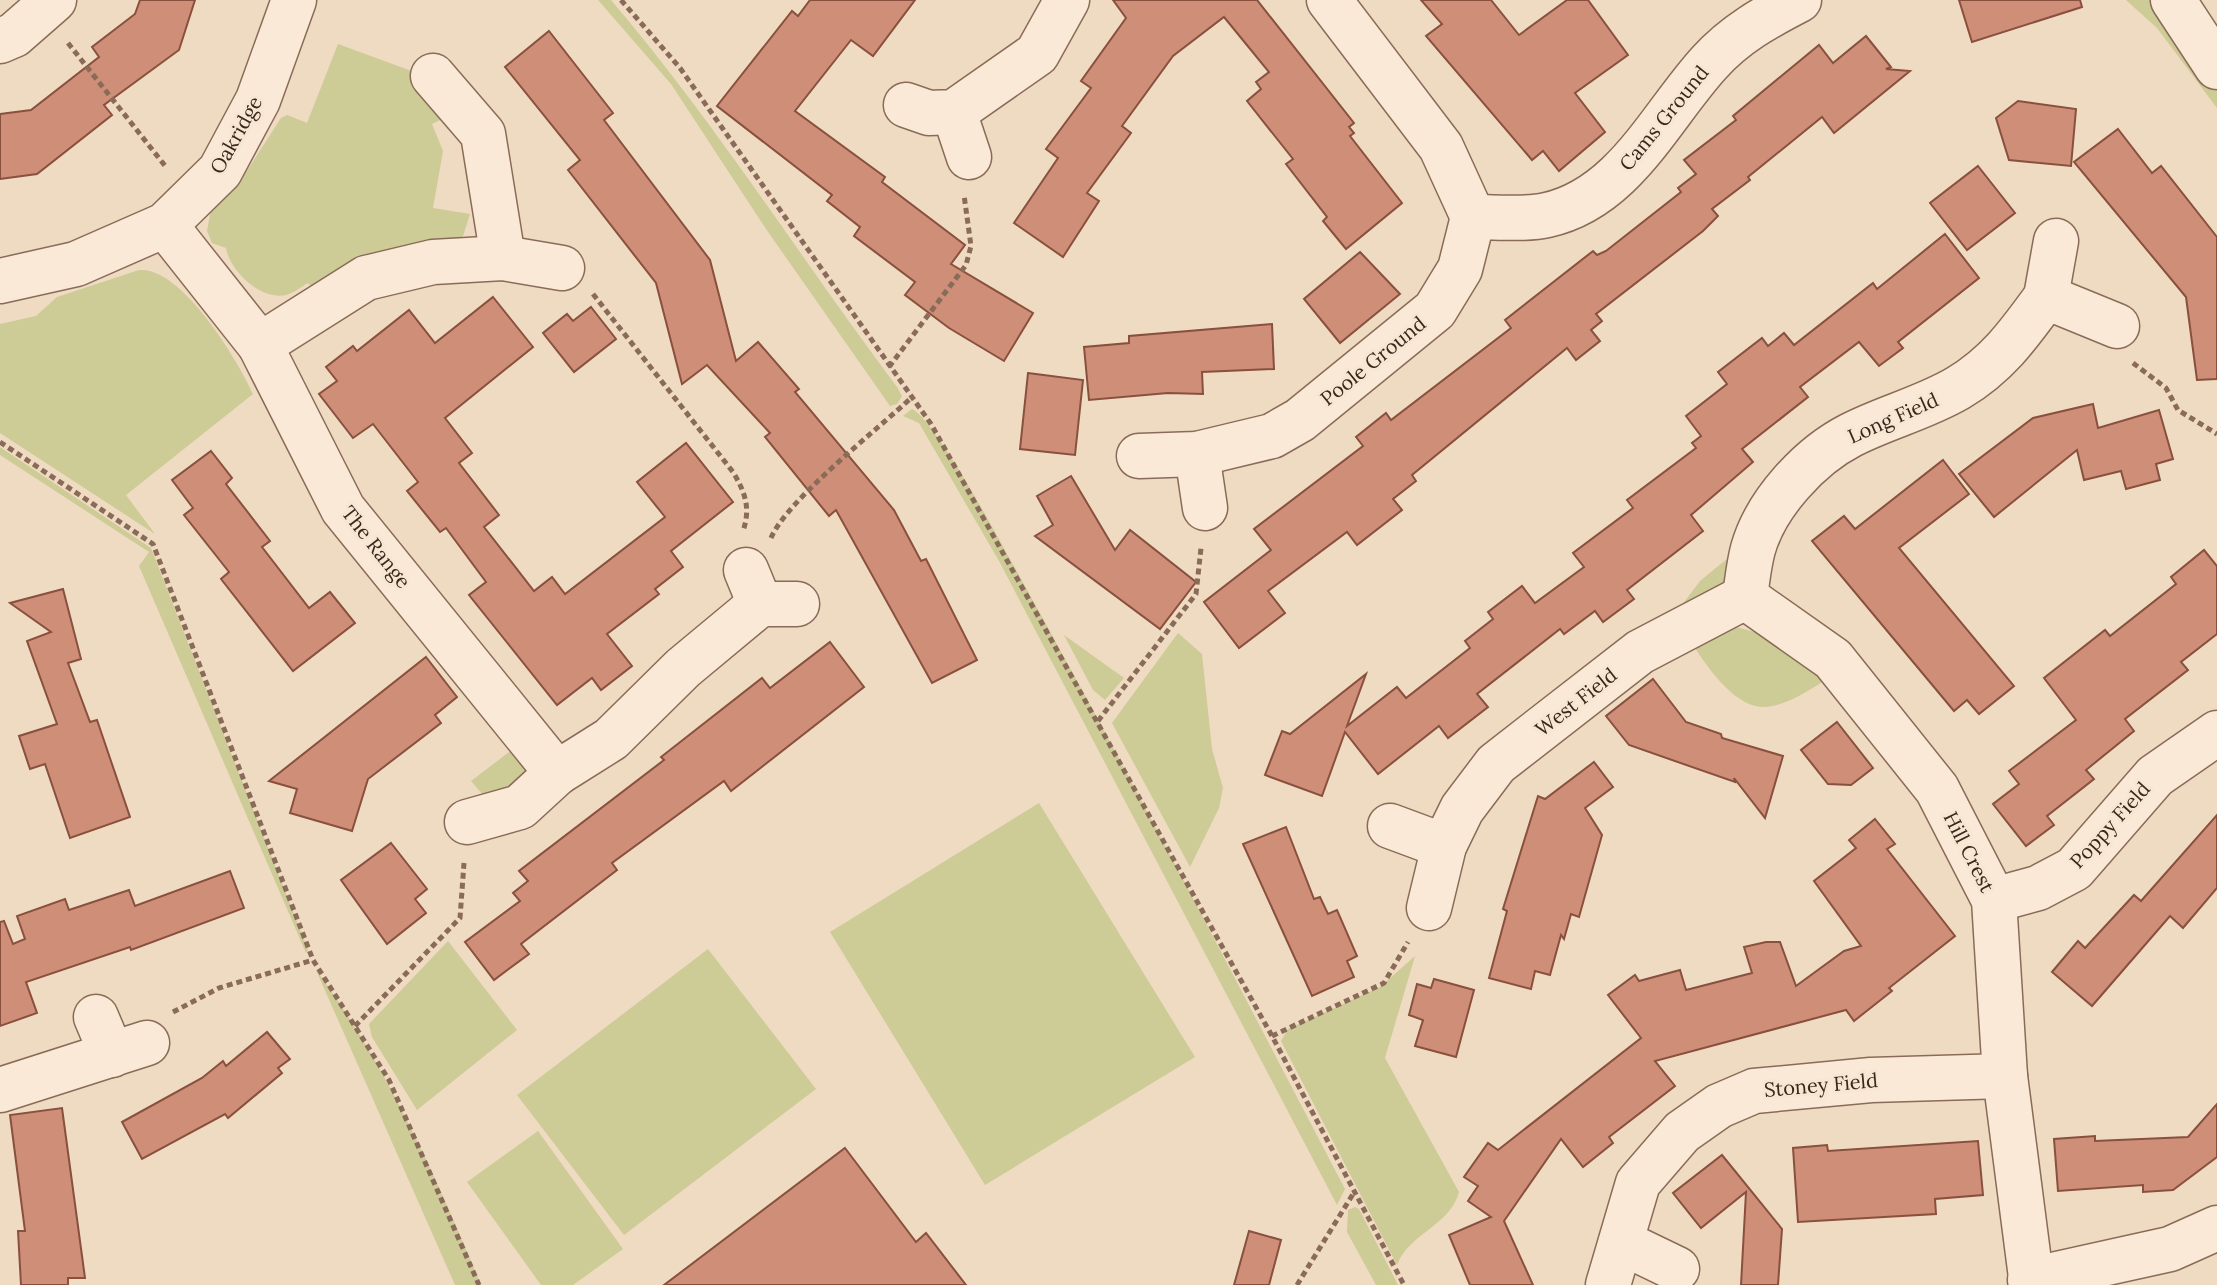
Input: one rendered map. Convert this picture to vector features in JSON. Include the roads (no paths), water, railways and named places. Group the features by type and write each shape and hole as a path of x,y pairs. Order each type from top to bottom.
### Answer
{"street":[{"name":"Oakridge","path":"0,281 76,264 165,225 220,171 258,100 294,0"},
{"path":"906,105 929,113 954,112 1037,54 1067,0"},
{"path":"1329,0 1441,147 1473,217"},
{"name":"Cams Ground","path":"1473,217 1546,215 1592,198 1630,164 1710,61 1751,25 1799,0"},
{"path":"2173,0 2217,67"},
{"path":"0,41 14,35 50,4"},
{"path":"433,76 483,134 503,258"},
{"path":"954,112 969,157"},
{"name":"Poole Ground","path":"1139,456 1197,454 1272,436 1300,420 1435,310 1460,269 1473,217"},
{"name":"The Range","path":"165,225 260,345 343,509 557,773"},
{"name":"Long Field","path":"1745,597 1753,547 1770,512 1804,469 1850,435 1959,388 2007,352 2046,297 2056,241"},
{"path":"260,345 366,278 433,262 503,258 562,268"},
{"path":"2046,297 2117,326"},
{"path":"1197,454 1205,508"},
{"path":"467,822 520,807 557,773 611,739 683,668 768,593"},
{"name":"West Field","path":"1429,908 1444,846 1462,809 1496,764 1640,652 1745,597"},
{"name":"Hill Crest","path":"1745,597 1833,659 1937,789 1994,900 2005,1076 2031,1282"},
{"name":"Poppy Field","path":"1994,900 2038,888 2074,869 2155,776 2217,733"},
{"path":"1390,826 1444,846"},
{"path":"0,1090 118,1038"},
{"name":"Stoney Field","path":"1608,1285 1638,1183 1682,1132 1719,1106 1754,1091 1871,1080 2005,1076"},
{"path":"2031,1282 2170,1249 2217,1228"},
{"path":"1621,1242 1677,1269"}]}
